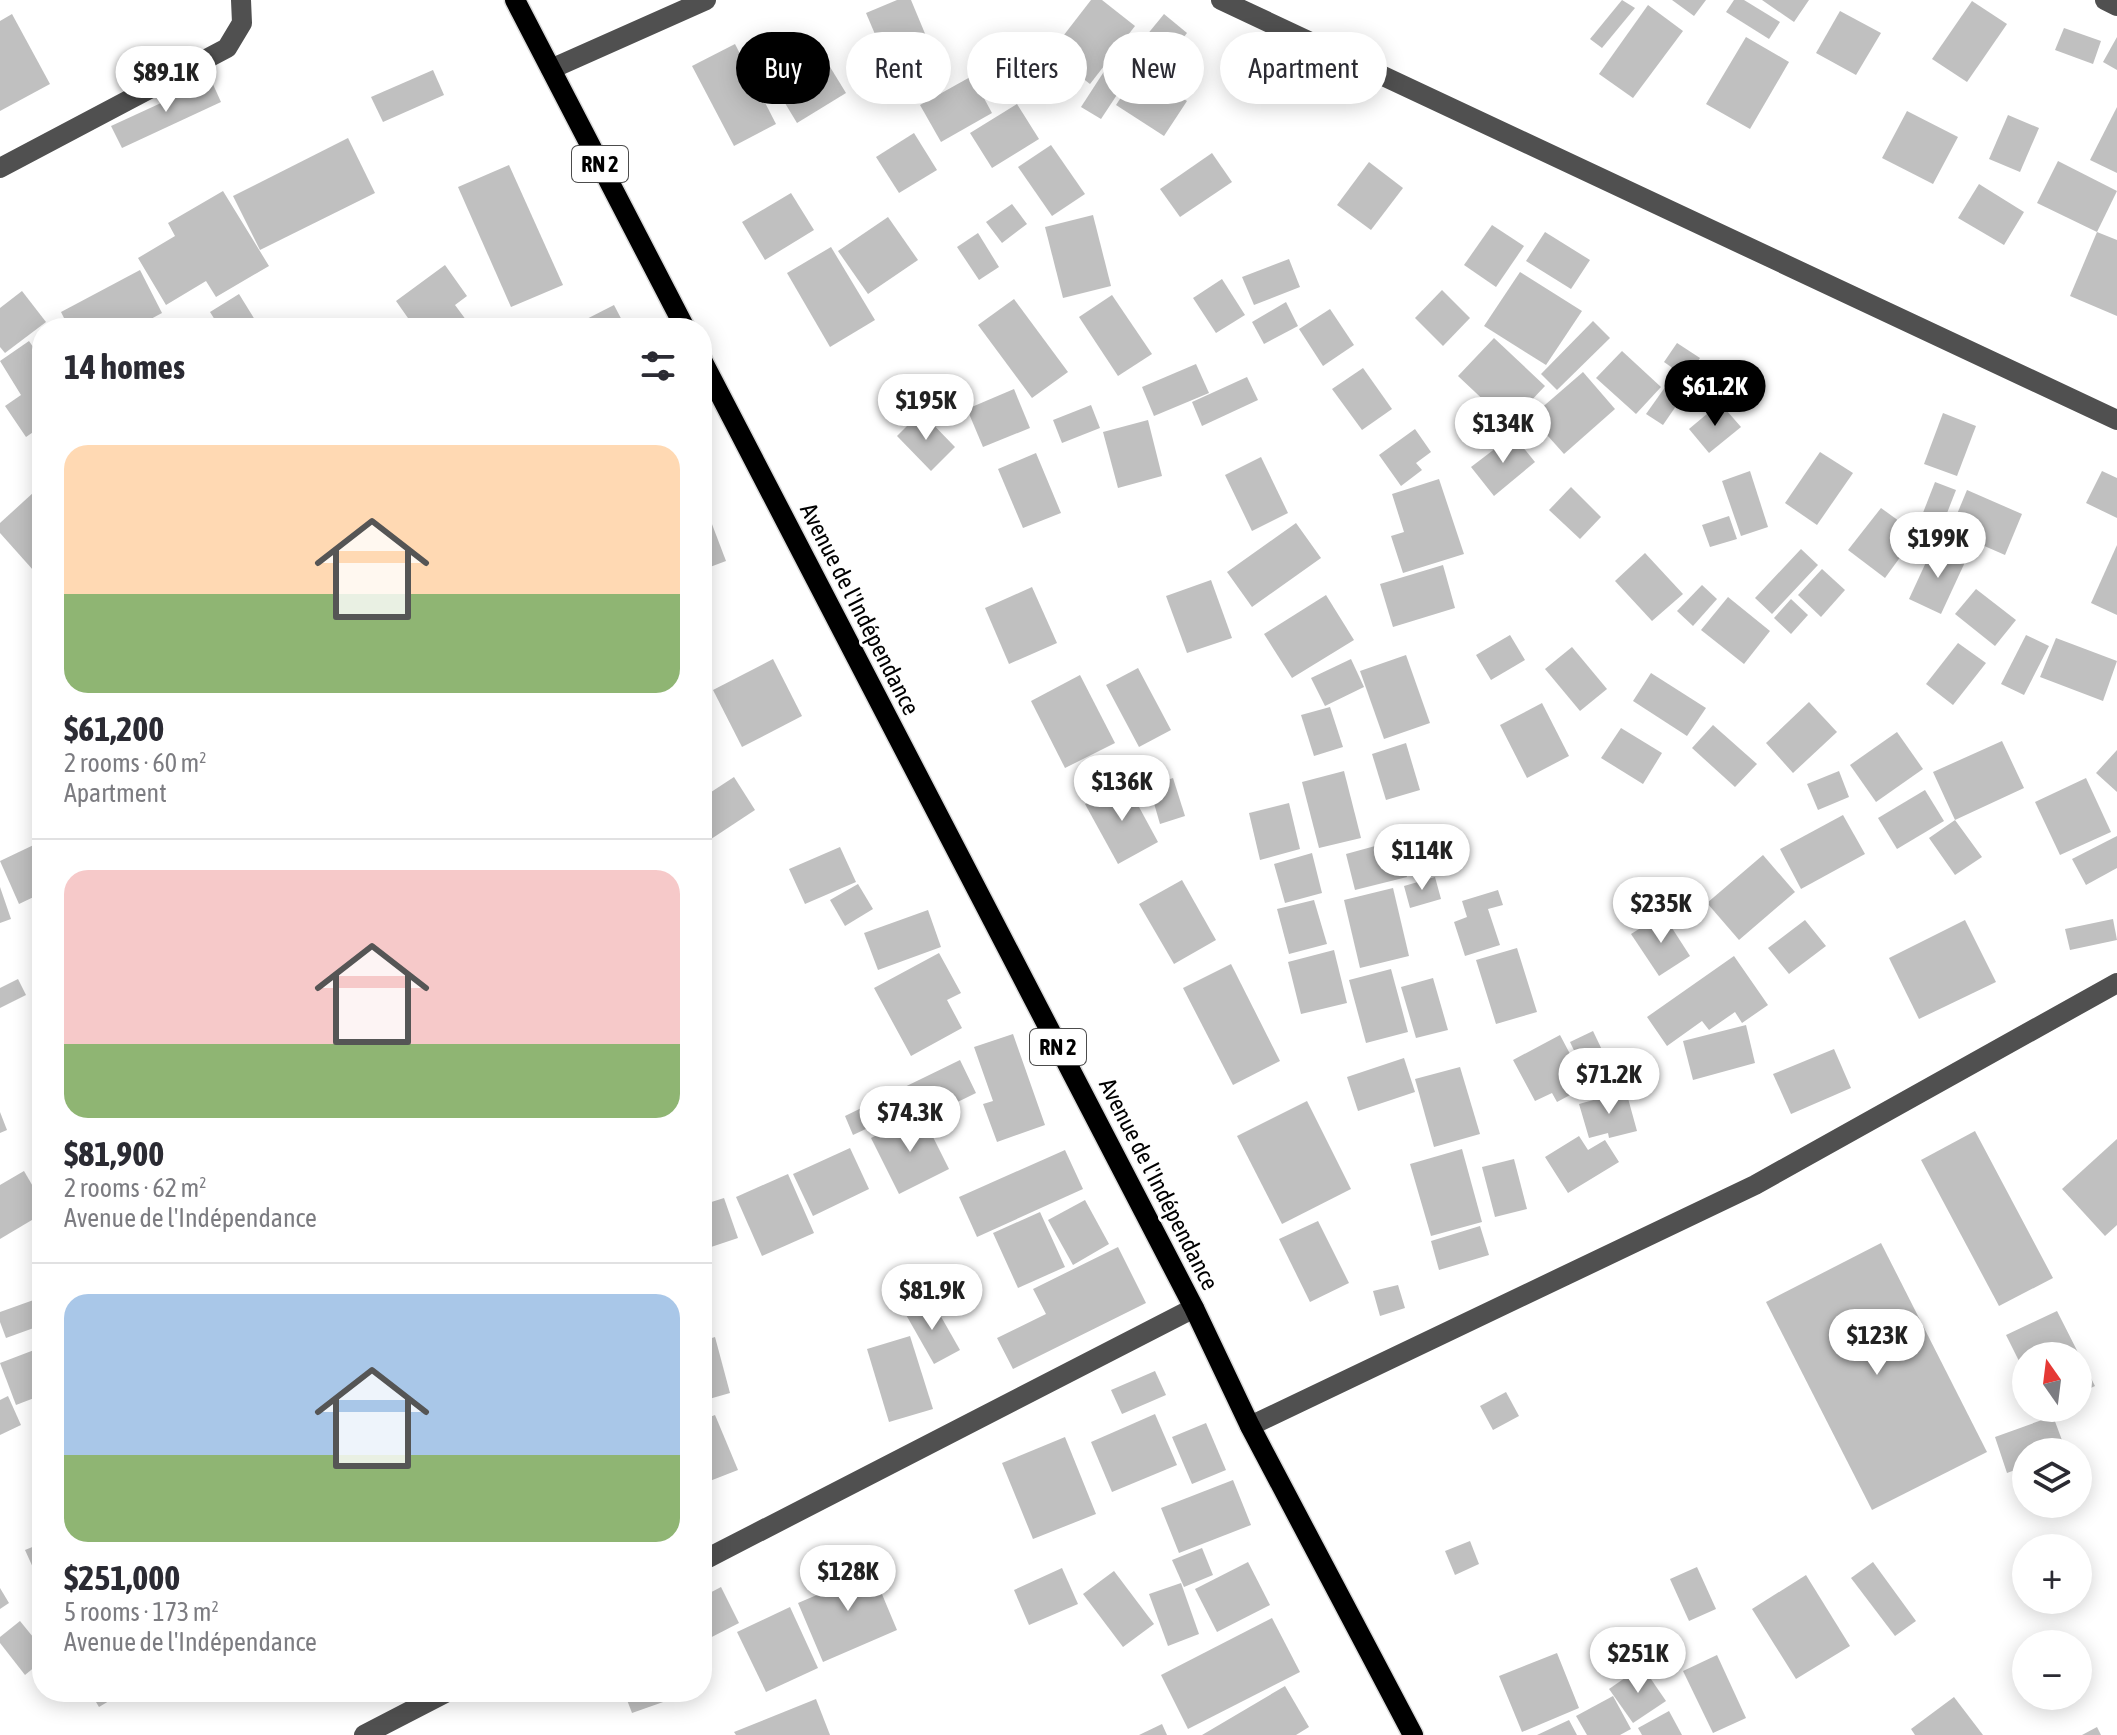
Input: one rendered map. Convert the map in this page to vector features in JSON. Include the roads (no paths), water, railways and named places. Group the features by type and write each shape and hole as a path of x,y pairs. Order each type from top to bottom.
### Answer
{"main road":[{"name":"RN 2","path":"515,0 680,318"},
{"name":"Avenue de l'Indépendance","path":"712,379 1194,1308 1250,1426 1413,1735"}],"street":[{"path":"0,168 227,48 242,23 241,0"},
{"path":"551,69 706,0"},
{"path":"1221,0 2117,420"},
{"path":"2105,0 2117,6"},
{"path":"1250,1426 1755,1185 2117,983"},
{"path":"712,1556 1194,1308"},
{"path":"364,1735 428,1702"}]}
